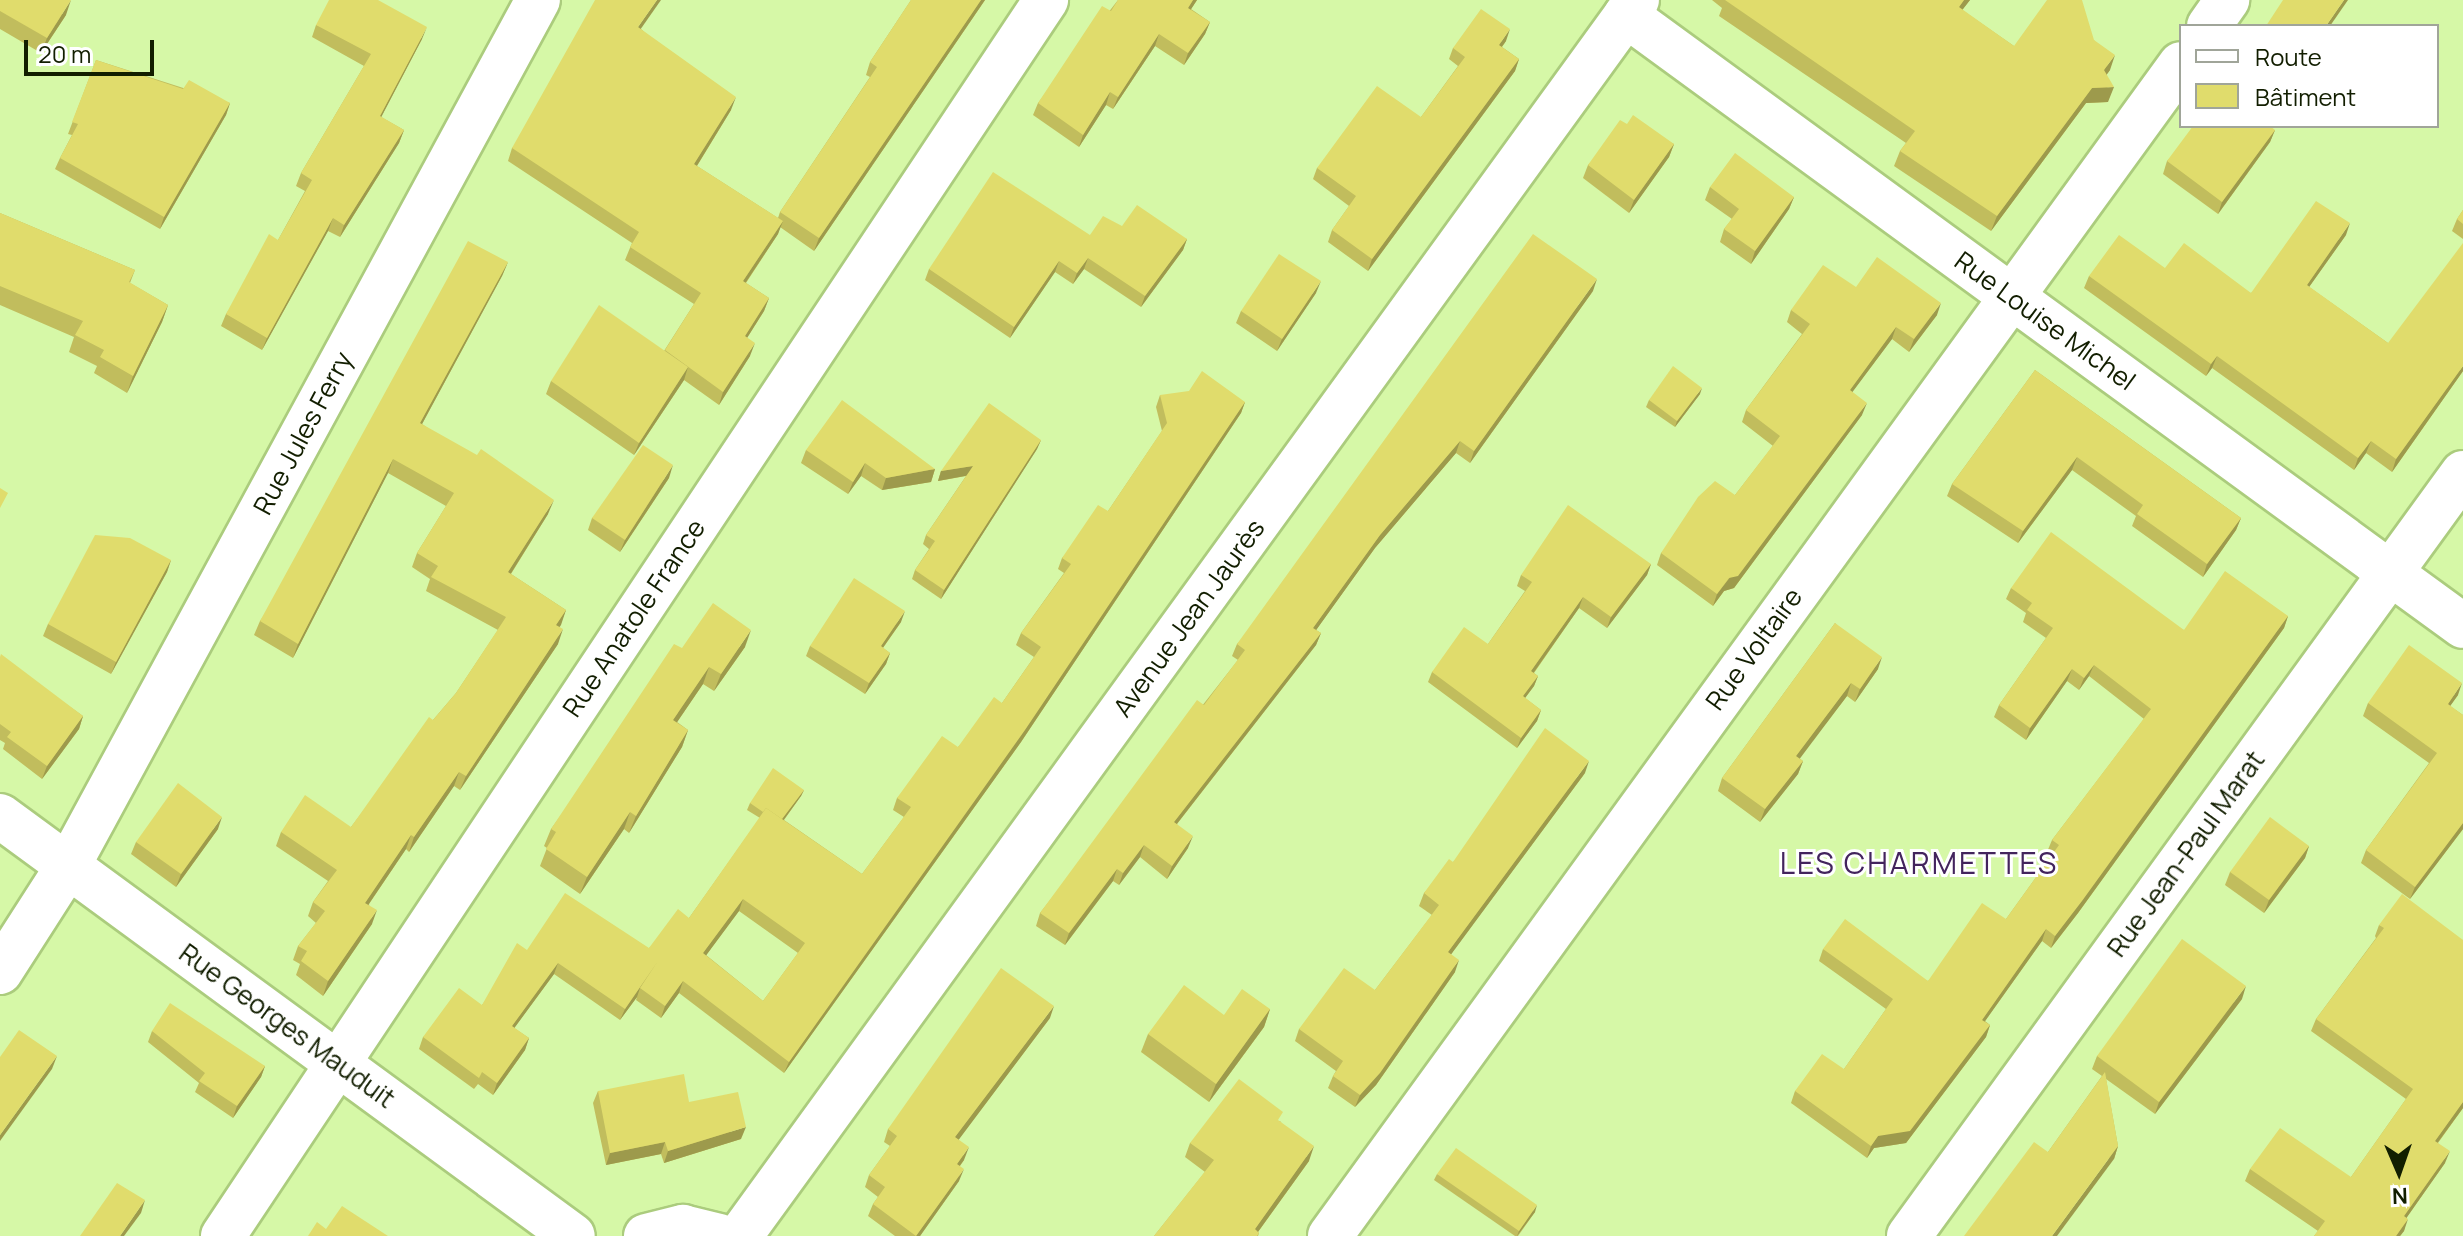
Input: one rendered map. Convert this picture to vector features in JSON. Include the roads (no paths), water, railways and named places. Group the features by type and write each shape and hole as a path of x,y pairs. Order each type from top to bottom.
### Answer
{"street":[{"name":"Rue Jules Ferry","path":"0,972 68,866 538,0"},
{"name":"Rue Anatole France","path":"223,1236 1046,0"},
{"path":"2210,24 2227,0"},
{"name":"Rue Louise Michel","path":"1632,8 2013,298 2463,626"},
{"name":"Avenue Jean Jaurès","path":"740,1236 1632,8"},
{"name":"Rue Voltaire","path":"1330,1236 2179,67"},
{"name":"Rue Jean-Paul Marat","path":"1909,1236 2463,473"},
{"name":"Rue Georges Mauduit","path":"0,816 573,1236"},
{"path":"646,1236 683,1227 720,1236"}],"district":[{"name":"LES CHARMETTES","path":"1919,863"}]}
